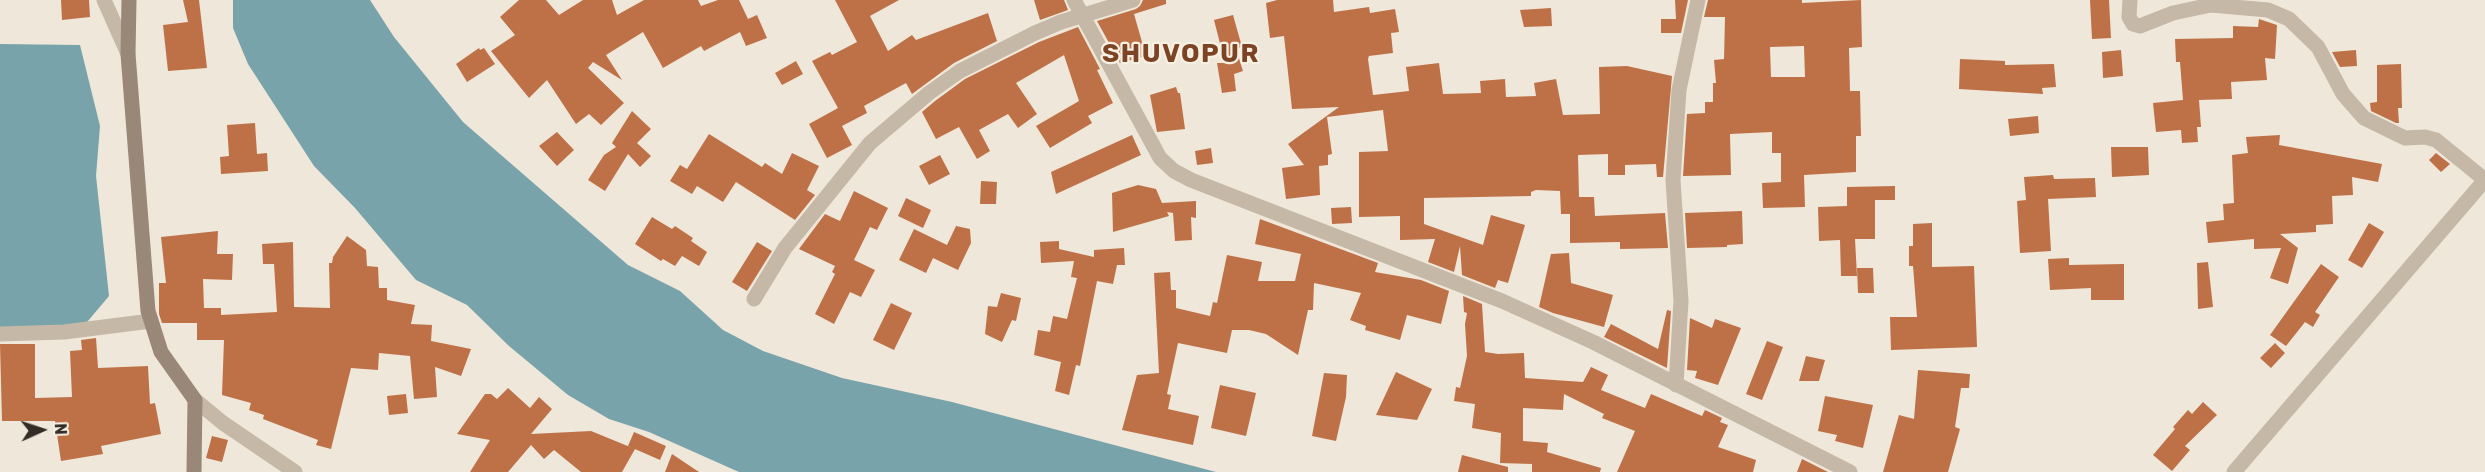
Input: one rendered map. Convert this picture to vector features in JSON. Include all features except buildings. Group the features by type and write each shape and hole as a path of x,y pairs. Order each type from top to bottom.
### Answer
{"main road":[{"path":"129,0 128,54 148,310 161,352 195,400 194,472"}],"street":[{"path":"104,0 128,54"},
{"path":"1074,0 1160,158 1174,171 1191,180 1502,301 1593,342 1850,472"},
{"path":"754,299 785,248 870,143 900,116 960,71 1035,33 1133,0"},
{"path":"1676,385 1680,301 1673,180 1679,90 1698,0"},
{"path":"2130,0 2129,16 2133,24 2140,26 2173,13 2211,5 2268,10 2289,19 2318,47 2343,94 2364,118 2405,138 2425,137 2436,140 2485,180 2234,472"},
{"path":"0,334 64,332 151,321"},
{"path":"195,400 223,423 295,472"}],"water":[{"path":"233,0 370,0 394,37 463,122 628,265 680,291 723,330 763,351 842,378 952,402 1216,472 739,472 649,432 609,419 568,395 509,346 467,305 416,280 355,208 314,166 248,64 233,28"},
{"path":"0,44 80,45 100,126 96,176 109,296 77,334 0,337"}],"district":[{"name":"SHUVOPUR","path":"1181,54"}]}
